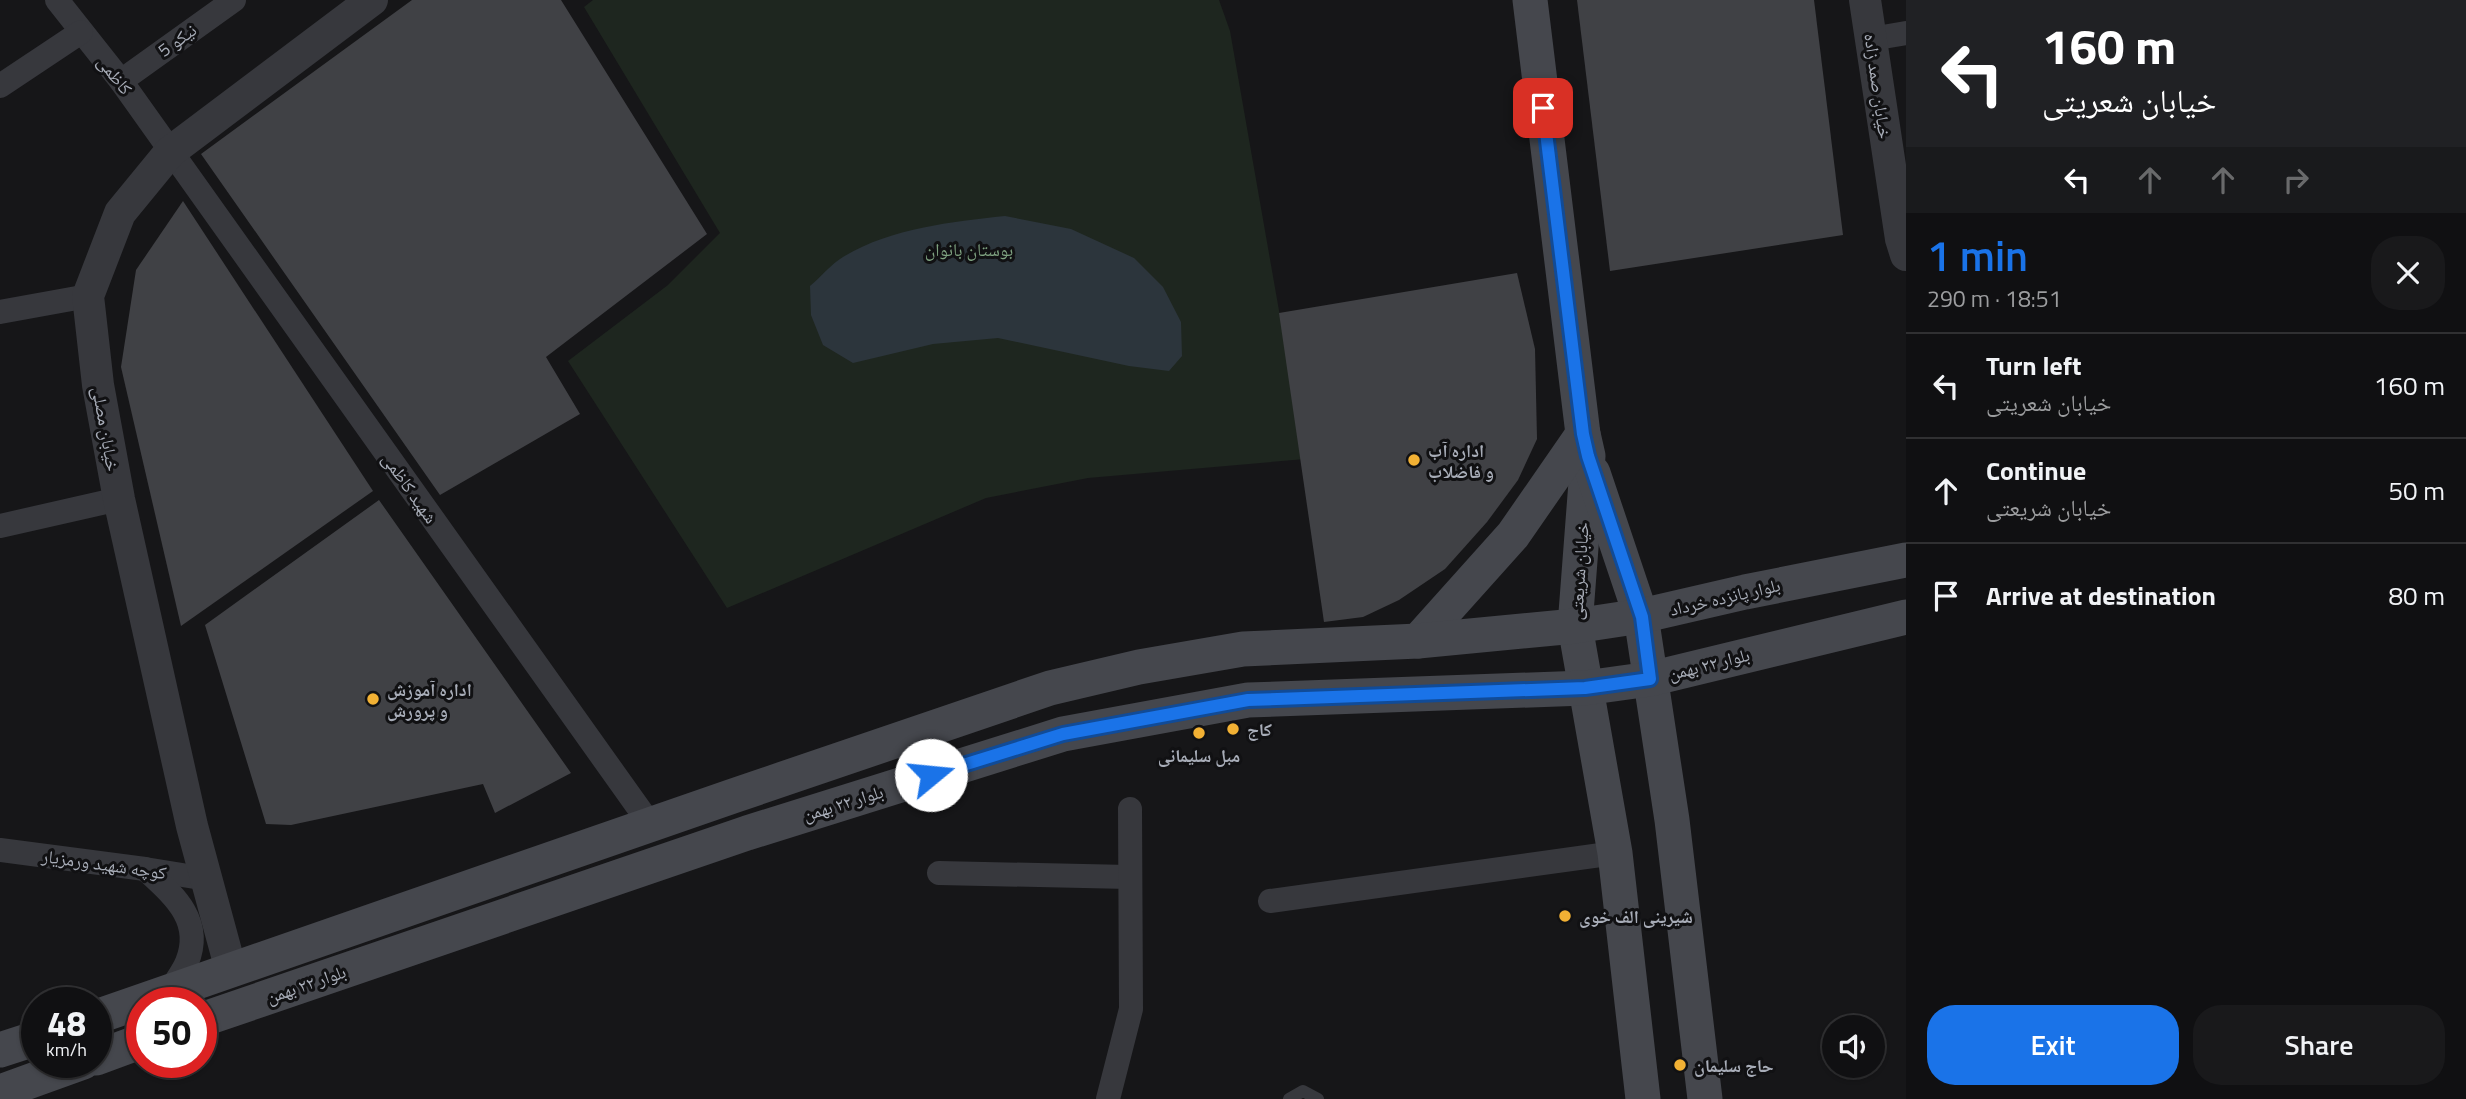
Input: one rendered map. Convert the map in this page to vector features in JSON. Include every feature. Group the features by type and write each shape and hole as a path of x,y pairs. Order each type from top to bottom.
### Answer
{"main road":[{"name":"خیابان شریعتی","path":"1530,0 1585,445 1575,626 1615,853 1643,1099"},
{"path":"1585,445 1642,617 1705,1099"},
{"path":"182,987 1050,688 1139,667 1243,649 1418,641 1513,535 1585,445"},
{"name":"بلوار پانزده خرداد","path":"1418,641 1642,617 1745,592 1906,560"},
{"name":"بلوار ۲۲ بهمن","path":"217,1015 747,834 1063,734 1248,700 1585,688 1650,679 1906,617"},
{"path":"231,970 245,1005"},
{"path":"0,1050 21,1043"},
{"path":"0,1092 39,1078"}],"street":[{"name":"کاظمی","path":"57,0 121,81 170,152"},
{"name":"نیکو 5","path":"121,81 234,0"},
{"name":"خیابان مصلی","path":"231,970 192,826 119,499 98,385 88,296 120,214 170,152 373,0"},
{"name":"خیابان صمد زاده","path":"1865,0 1871,39 1896,139 1900,239 1906,255"},
{"path":"0,86 80,32"},
{"path":"1871,39 1906,33"},
{"name":"شهید کاظمی","path":"170,152 650,824"},
{"path":"0,312 88,296"},
{"path":"0,526 119,499"},
{"path":"1108,1099 1130,1009 1129,809"},
{"name":"کوچه شهید ورمزیار","path":"0,850 207,879"},
{"path":"1270,901 1615,853"},
{"path":"145,869 180,901 193,934 187,962 172,987"},
{"path":"939,873 1129,877"}],"lane":[{"path":"1289,1099 1303,1091 1318,1099"}],"green space":[{"name":"بوستان بانوان","path":"593,0 1219,0 1230,31 1305,459 1088,478 986,498 727,608 568,361 668,285 720,233 584,7"}],"shaded area":[{"path":"1005,216 1071,229 1134,258 1163,287 1181,322 1182,356 1169,371 1129,366 998,338 933,344 853,363 823,345 811,315 810,286 839,260 862,247 901,233 943,224"}],"building":[{"path":"412,0 561,0 707,234 546,357 580,414 440,495 201,154"},
{"path":"1577,0 1814,0 1843,235 1610,271"},
{"path":"183,201 373,491 181,626 121,367 136,270"},
{"name":"اداره آب و فاضلاب","path":"1517,273 1535,349 1537,439 1518,480 1487,522 1445,569 1399,600 1363,617 1324,622 1279,313"},
{"name":"اداره آموزش و پرورش","path":"379,500 571,773 495,813 483,784 291,825 266,824 205,625"}],"place":[{"name":"اداره آب و فاضلاب","path":"1414,460"},
{"name":"اداره آموزش و پرورش","path":"373,699"},
{"name":"کاج","path":"1233,729"},
{"name":"مبل سلیمانی","path":"1199,733"},
{"name":"شیرینی الف خوی","path":"1565,916"},
{"name":"حاج سلیمان","path":"1680,1065"}],"route":[{"path":"931,775 1063,734 1248,700 1585,688 1650,679 1642,617 1583,434 1543,108"}]}
